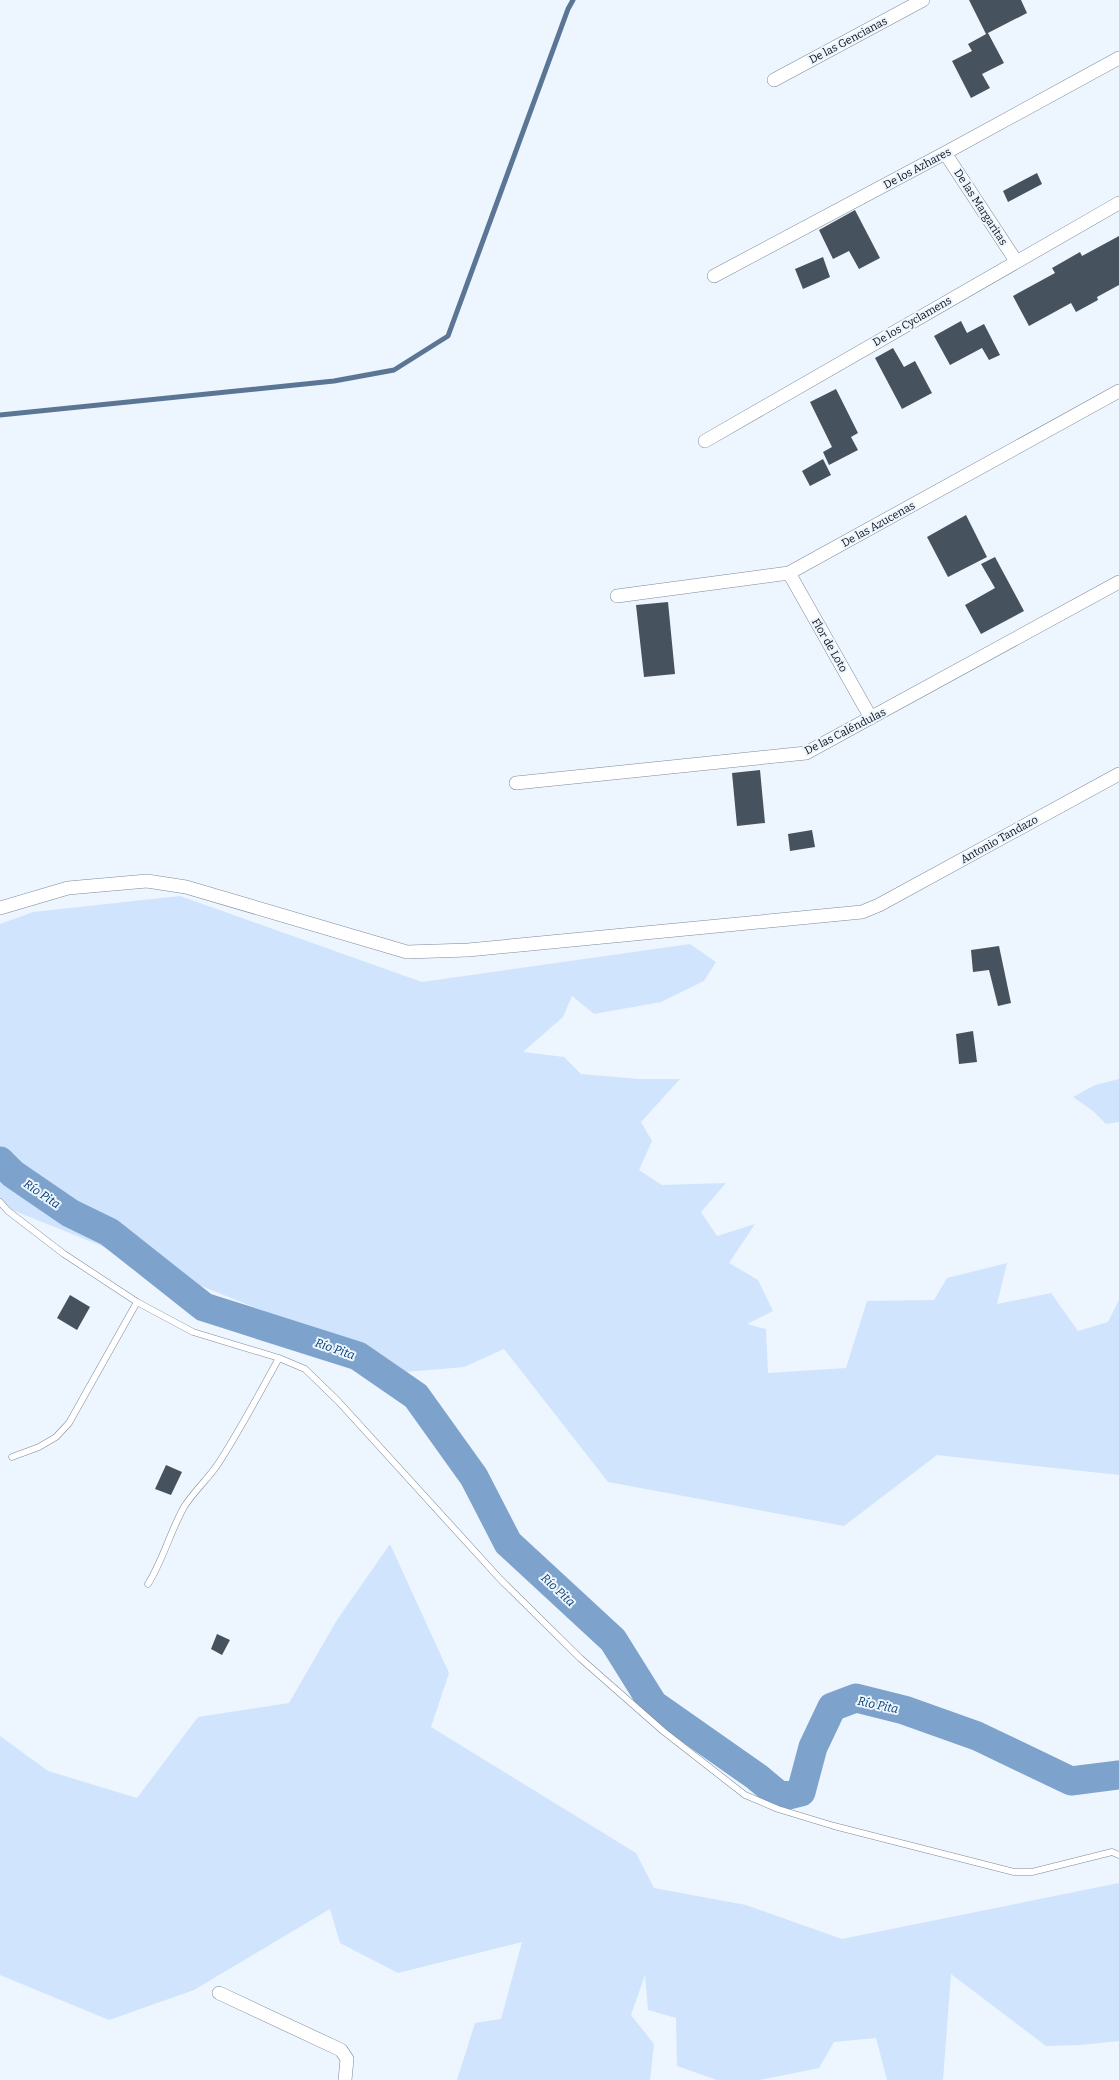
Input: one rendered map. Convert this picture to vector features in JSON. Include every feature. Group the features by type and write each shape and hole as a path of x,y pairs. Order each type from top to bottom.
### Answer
{"street":[{"name":"De las Gencianas","path":"774,80 923,0"},
{"name":"De los Azhares","path":"714,276 1119,58"},
{"name":"De las Margaritas","path":"945,153 1016,261"},
{"name":"De los Cyclamens","path":"705,441 1119,203"},
{"name":"De las Azucenas","path":"617,596 789,572 1119,392"},
{"name":"Flor de Loto","path":"789,572 872,718"},
{"name":"De las Caléndulas","path":"516,783 802,754 872,718 1119,582"},
{"name":"Antonio Tandazo","path":"0,908 68,888 147,881 186,887 407,952 438,952 862,912 879,905 1119,774"},
{"path":"218,1993 341,2050 347,2059 345,2080"}],"lane":[{"path":"0,1202 8,1211 64,1254 137,1302 193,1332 279,1358 305,1369 338,1401 500,1579 580,1658 663,1731 745,1794 778,1809 834,1826 1014,1872 1032,1872 1112,1852 1119,1855"},
{"path":"12,1457 56,1437 69,1423 137,1302"},
{"path":"148,1584 158,1568 185,1506 191,1496 210,1476 230,1446 279,1358"}],"shaded area":[{"path":"180,896 422,982 690,944 716,962 704,981 661,1002 594,1014 572,996 563,1017 523,1052 564,1057 581,1074 639,1079 680,1079 641,1122 652,1141 639,1170 662,1185 726,1183 701,1212 717,1236 755,1224 729,1263 758,1280 773,1311 747,1324 766,1329 768,1373 846,1368 867,1301 934,1300 947,1278 1007,1263 997,1304 1051,1293 1078,1331 1108,1322 1119,1300 1119,1475 937,1455 844,1526 608,1482 504,1349 464,1367 406,1372 355,1348 0,1205 0,924 33,912"},
{"path":"1119,1079 1119,1122 1106,1124 1093,1111 1073,1097 1095,1085"},
{"path":"390,1544 449,1673 431,1727 636,1853 654,1888 746,1905 842,1939 1119,1883 1119,2041 1081,2045 1046,2046 951,1974 943,2080 887,2080 876,2038 834,2042 819,2068 759,2080 717,2080 677,2066 676,2018 648,2010 645,1975 631,2015 654,2044 650,2080 457,2080 475,2023 501,2019 522,1942 398,1973 340,1943 330,1909 194,1990 109,2020 0,1975 0,1736 48,1771 137,1798 198,1717 289,1703 337,1620"}],"building":[{"path":"969,0 1021,0 1027,13 986,34"},
{"path":"988,33 1004,63 982,74 990,88 971,98 952,61 972,51 968,44"},
{"path":"1037,173 1042,184 1008,202 1003,191"},
{"path":"855,210 880,258 859,269 849,251 833,259 819,230"},
{"path":"1119,236 1119,285 1097,297 1098,300 1076,312 1071,303 1029,326 1013,296 1055,273 1052,268 1080,252 1082,256"},
{"path":"823,257 830,277 803,289 795,269"},
{"path":"961,321 967,333 984,324 1000,355 989,360 982,348 950,365 934,336"},
{"path":"893,348 904,367 915,361 932,393 902,409 875,358"},
{"path":"836,389 858,433 851,437 858,450 829,465 823,452 832,447 810,402"},
{"path":"823,459 831,475 810,486 802,471"},
{"path":"966,515 987,557 948,577 927,537"},
{"path":"995,557 1024,611 981,634 965,605 995,588 981,564"},
{"path":"668,602 675,674 644,677 636,605"},
{"path":"760,770 765,823 737,826 732,773"},
{"path":"812,830 815,847 790,851 788,834"},
{"path":"999,946 1011,1003 998,1006 989,970 973,972 971,950"},
{"path":"973,1031 977,1062 959,1064 956,1034"},
{"path":"70,1295 90,1307 77,1330 57,1318"},
{"path":"166,1465 182,1472 171,1495 155,1489"},
{"path":"217,1634 230,1640 222,1655 211,1649"}],"waterway":[{"path":"0,415 334,381 394,370 448,336 568,9 573,0"},
{"name":"Río Pita","path":"0,1161 13,1174 70,1213 109,1232 204,1307 358,1356 416,1396 474,1477 508,1543 613,1640 653,1704 757,1777 781,1797 801,1792 813,1747 832,1707 856,1698 904,1710 977,1736 1071,1781 1119,1775"}]}
